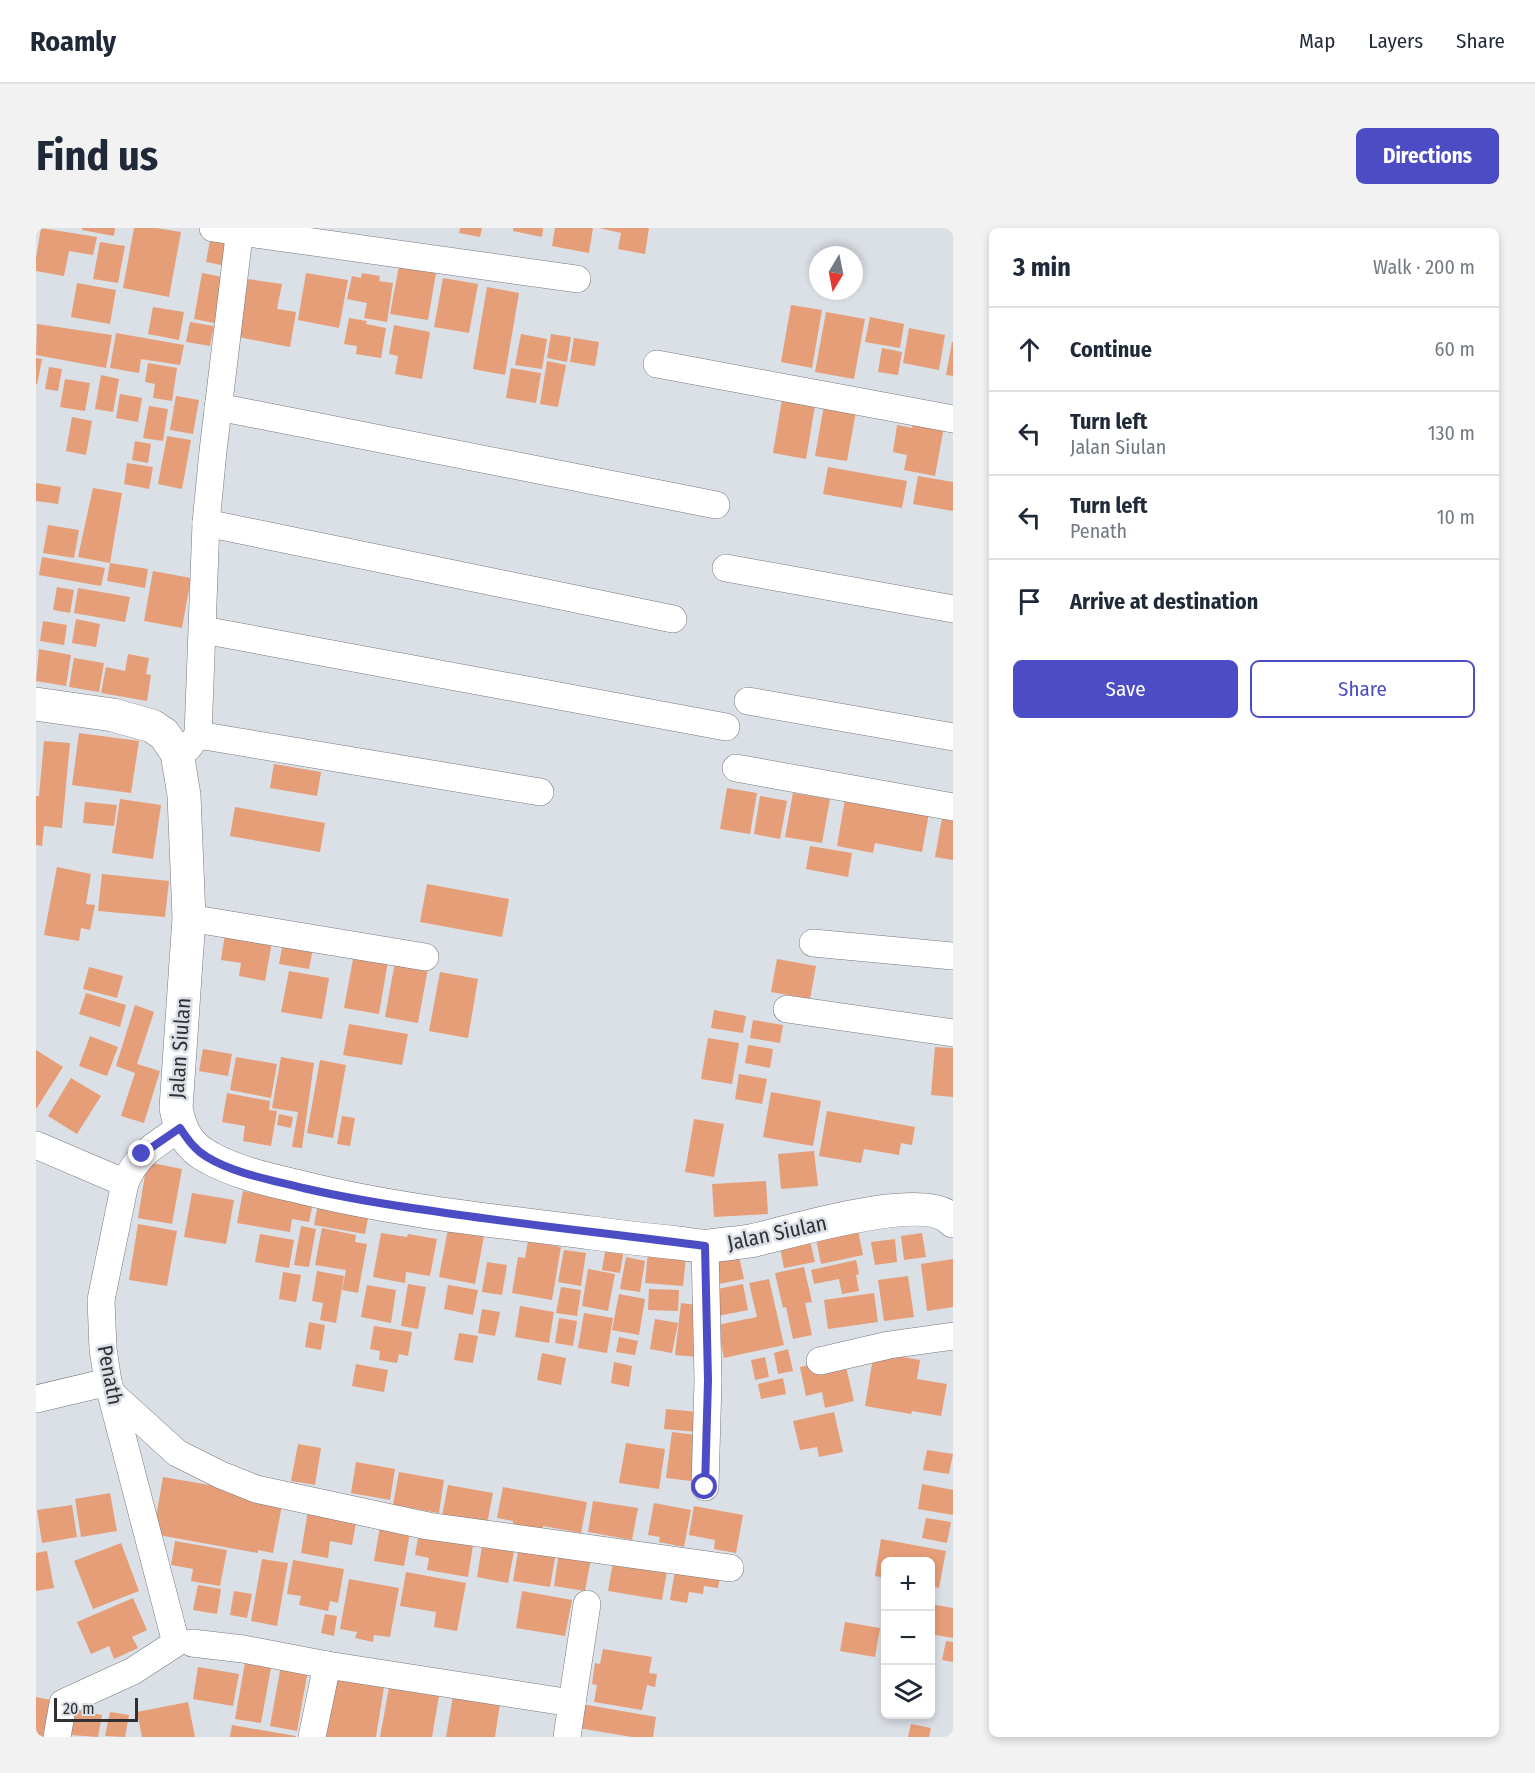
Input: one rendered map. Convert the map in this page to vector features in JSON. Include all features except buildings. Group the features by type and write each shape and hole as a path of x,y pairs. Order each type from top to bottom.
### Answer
{"street":[{"path":"213,228 577,279"},
{"path":"240,230 206,523 203,630 187,744 540,792"},
{"path":"657,364 953,419"},
{"path":"218,406 716,505"},
{"path":"206,523 673,619"},
{"path":"726,568 953,609"},
{"path":"203,630 726,727"},
{"path":"748,701 953,737"},
{"name":"Jalan Siulan","path":"36,704 113,715 152,726 187,744 184,795 189,918 176,1108 180,1128 191,1145 215,1161 229,1168 358,1200 633,1239 705,1246 749,1241 806,1226 896,1209 951,1216"},
{"path":"736,768 953,807"},
{"path":"189,918 424,957"},
{"path":"813,943 953,956"},
{"path":"788,1009 953,1033"},
{"name":"Penath","path":"180,1128 142,1154 132,1167 125,1183 101,1300 103,1350 110,1387 184,1643"},
{"path":"36,1145 125,1183"},
{"path":"705,1246 708,1380 705,1487"},
{"path":"820,1361 889,1345 953,1336"},
{"path":"36,1399 110,1387 177,1454 256,1489 428,1526 730,1568"},
{"path":"567,1737 587,1604"},
{"path":"57,1737 63,1703 133,1671 184,1643 243,1649 327,1665 572,1702"},
{"path":"312,1737 327,1665"}],"route":[{"path":"142,1154 180,1128 191,1145 207,1157 229,1168 312,1190 358,1200 450,1214 633,1239 705,1246 708,1380 705,1487"}]}
